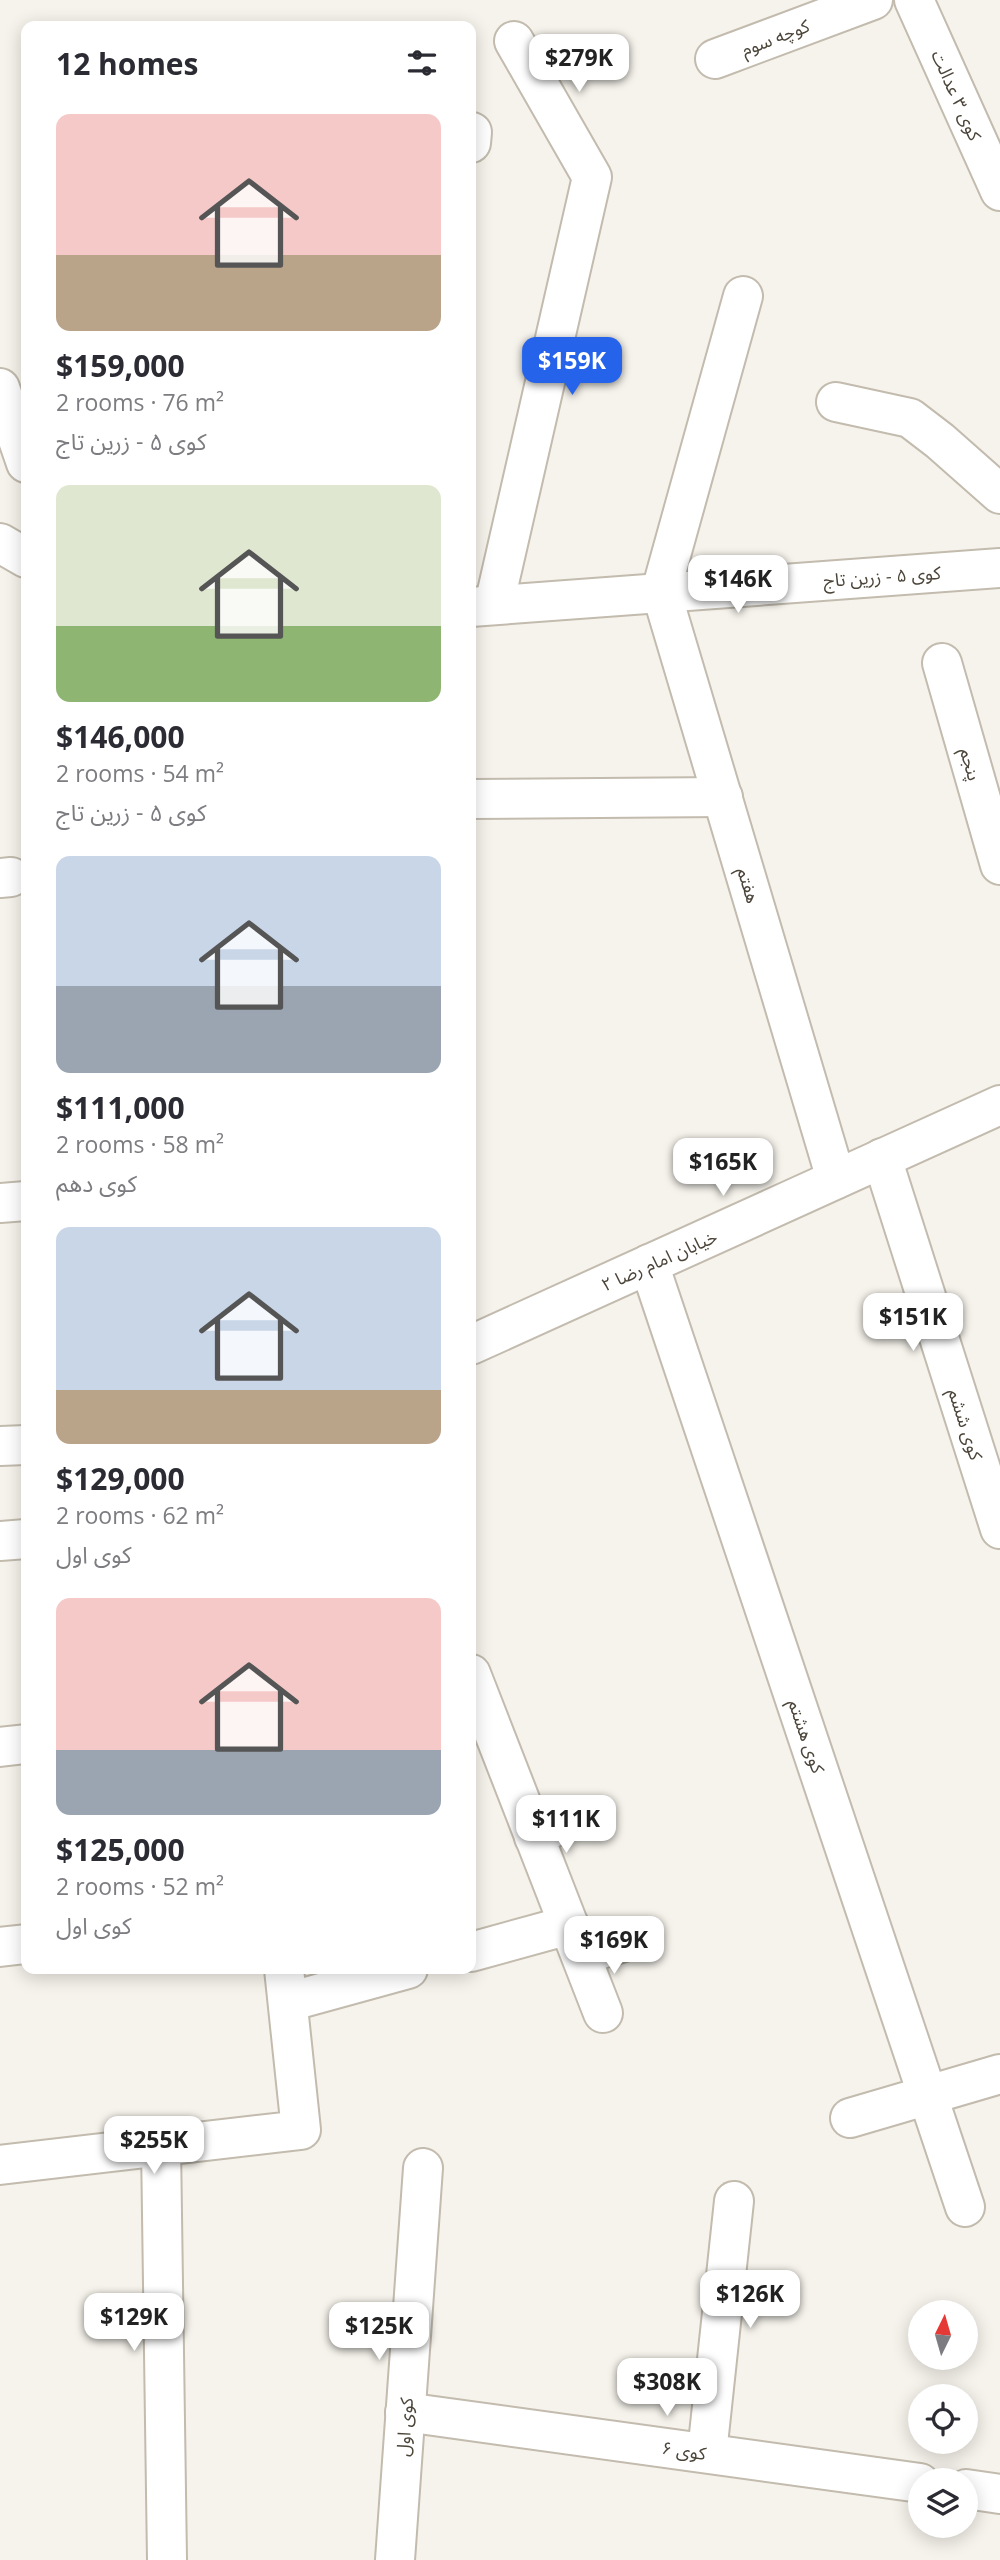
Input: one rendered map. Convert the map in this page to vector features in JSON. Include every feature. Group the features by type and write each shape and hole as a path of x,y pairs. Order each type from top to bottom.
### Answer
{"street":[{"name":"کوچه سوم","path":"715,59 873,0"},
{"name":"کوی ۳ عدالت","path":"914,0 1000,191"},
{"path":"482,606 592,177 514,41"},
{"path":"661,591 743,296"},
{"path":"0,388 21,449"},
{"path":"836,402 910,418 1000,495"},
{"path":"0,543 21,555"},
{"name":"کوی ۵ - زرین تاج","path":"482,606 1000,568"},
{"name":"هفتم","path":"661,591 836,1179"},
{"name":"پنجم","path":"942,663 1000,865"},
{"path":"476,799 723,797"},
{"name":"خیابان امام رضا ۲","path":"476,1343 1000,1105"},
{"name":"کوی ششم","path":"882,1158 1000,1529"},
{"path":"0,1203 21,1201"},
{"name":"کوی هشتم","path":"649,1264 965,2207"},
{"path":"0,1446 21,1445"},
{"path":"0,1541 21,1539"},
{"path":"476,1702 481,1731 534,1838 603,2013"},
{"path":"0,1747 21,1745"},
{"path":"534,1838 570,1819"},
{"path":"476,1951 575,1940 631,1940"},
{"path":"0,1947 21,1945"},
{"path":"0,2165 301,2130 286,1985 370,1974"},
{"path":"850,2118 1000,2074"},
{"path":"161,2145 167,2560"},
{"name":"کوی اول","path":"395,2560 423,2168"},
{"path":"708,2453 734,2201"},
{"name":"کوی ۶","path":"405,2412 908,2481"},
{"path":"978,2491 1000,2494"}]}
